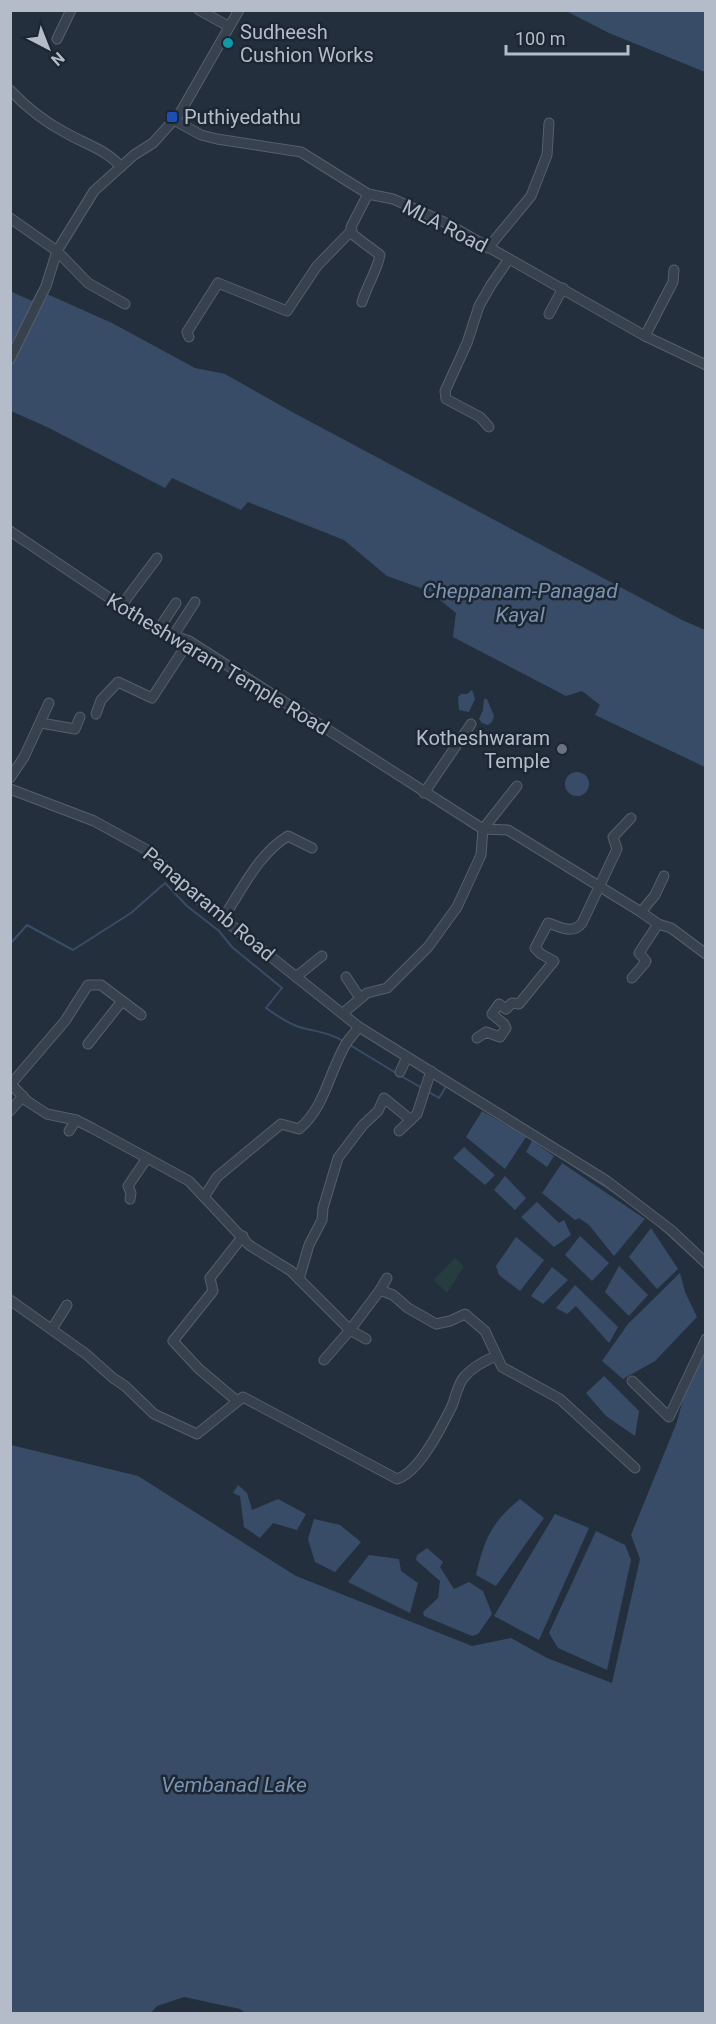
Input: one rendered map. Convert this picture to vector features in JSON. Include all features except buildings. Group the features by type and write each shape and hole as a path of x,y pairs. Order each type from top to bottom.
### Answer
{"street":[{"path":"57,39 71,10"},
{"path":"199,10 228,26"},
{"path":"10,359 46,286 57,250 94,191 134,155 153,143 174,120 239,10"},
{"path":"10,90 27,108 62,131 104,151 121,167"},
{"name":"MLA Road","path":"174,120 201,135 217,140 301,152 368,194 393,199 446,223 645,336 705,365"},
{"path":"488,248 531,196 547,155 549,123"},
{"path":"362,302 377,268 380,255 352,234 351,227 368,194"},
{"path":"10,218 57,250 88,283 125,304"},
{"path":"189,337 187,332 218,283 287,311 318,266 352,230"},
{"path":"489,427 480,417 446,399 445,391 467,343 479,306 490,285 509,259"},
{"path":"645,336 673,282 674,270"},
{"path":"549,314 563,288"},
{"name":"Kotheshwaram Temple Road","path":"10,531 158,630 189,642 483,829 508,830 658,924 671,928 705,954"},
{"path":"121,606 157,558"},
{"path":"173,636 195,602"},
{"path":"158,630 176,603"},
{"path":"96,714 101,700 118,682 152,698 189,642"},
{"path":"10,778 49,704"},
{"path":"41,723 75,729 80,717"},
{"path":"424,793 471,724"},
{"path":"343,1013 367,993 387,988 428,947 457,907 481,855 483,829 518,786"},
{"name":"Panaparamb Road","path":"10,789 94,821 147,850 196,897 359,1028 607,1182 671,1230 705,1263"},
{"path":"477,1038 486,1032 500,1037 506,1028 492,1014 499,1004 506,1010 512,1003 519,1004 554,961 535,948 548,923 570,931 577,929 617,849 613,837 631,818"},
{"path":"223,918 265,855 277,843 288,836 312,848"},
{"path":"641,912 655,895 664,876"},
{"path":"632,978 646,961 639,953 658,924"},
{"path":"297,976 322,956"},
{"path":"346,977 360,998"},
{"path":"141,1015 101,985 88,985 65,1021 11,1084 27,1101 46,1114 76,1120 189,1181 249,1245 291,1271 350,1330 366,1339"},
{"path":"88,1044 122,1001"},
{"path":"204,1197 217,1177 281,1124 298,1129 308,1121 318,1107 347,1043 359,1028"},
{"path":"400,1072 407,1057"},
{"path":"399,1131 417,1114 430,1071"},
{"path":"10,1111 23,1096"},
{"path":"299,1279 309,1245 322,1220 322,1208 338,1158 363,1125 378,1111 384,1098 411,1120"},
{"path":"69,1131 76,1120"},
{"path":"130,1199 131,1193 128,1186 147,1158"},
{"path":"237,1401 199,1368 173,1341 213,1291 210,1278 243,1236"},
{"path":"324,1360 350,1330 387,1278"},
{"path":"380,1290 393,1295 408,1308 436,1324 465,1314 485,1332 502,1367 560,1399 635,1468"},
{"path":"10,1300 52,1329 125,1386 154,1414 197,1434 243,1397 397,1479 404,1477 424,1455 451,1408 463,1377 479,1363 496,1356"},
{"path":"52,1329 67,1305"},
{"path":"632,1380 669,1417 705,1339"}],"green space":[{"path":"455,1258 464,1266 447,1293 434,1280"}],"water":[{"path":"566,11 705,11 705,72 609,33"},
{"name":"Cheppanam-Panagad Kayal","path":"38,290 112,323 195,368 225,374 682,620 705,630 705,767 595,715 600,705 582,691 566,696 453,637 456,613 429,591 387,576 344,540 248,502 241,510 172,478 165,488 11,411 10,291 32,301"},
{"path":"472,690 475,699 469,712 459,710 458,697"},
{"path":"484,699 487,699 494,716 488,725 479,719"},
{"path":"577,772 586,775 589,784 586,793 577,796 568,793 565,784 568,775"},
{"path":"482,1111 526,1137 505,1169 466,1137"},
{"path":"532,1141 554,1156 547,1167 526,1152"},
{"path":"464,1147 495,1175 485,1185 453,1158"},
{"path":"562,1163 645,1219 614,1256 589,1225 579,1218 575,1220 542,1193"},
{"path":"505,1176 526,1198 515,1210 494,1190"},
{"path":"537,1202 559,1223 564,1220 571,1235 554,1247 521,1217"},
{"path":"651,1228 678,1269 657,1289 629,1257"},
{"path":"580,1236 609,1263 592,1281 565,1255"},
{"path":"516,1237 544,1260 520,1291 499,1275 496,1266"},
{"path":"619,1266 648,1295 629,1316 605,1292"},
{"path":"552,1267 568,1280 543,1304 531,1296"},
{"path":"680,1273 685,1292 697,1317 655,1361 623,1379 602,1361 628,1324"},
{"path":"575,1285 618,1327 609,1343 576,1306 567,1314 556,1308"},
{"name":"Vembanad Lake","path":"705,1348 705,2013 247,2014 240,2009 184,1997 157,2006 151,2013 11,2014 11,1445 138,1476 296,1576 472,1646 511,1638 547,1658 612,1683 640,1559 631,1535 677,1422 687,1383"},
{"path":"604,1376 639,1411 635,1436 606,1416 586,1393"},
{"path":"238,1485 247,1493 252,1510 278,1499 306,1514 297,1530 273,1523 260,1538 244,1527 240,1496 233,1493"},
{"path":"520,1499 544,1518 496,1586 476,1575 479,1562 490,1532 510,1507"},
{"path":"555,1514 589,1528 539,1640 494,1616"},
{"path":"314,1519 340,1525 361,1542 335,1572 315,1562 308,1539"},
{"path":"596,1531 625,1545 631,1560 607,1670 558,1648 549,1633"},
{"path":"427,1548 443,1562 440,1567 454,1589 469,1582 483,1591 492,1614 478,1634 472,1636 424,1616 423,1612 438,1598 440,1581 416,1560 417,1555"},
{"path":"369,1555 399,1559 401,1571 418,1583 410,1613 348,1582"}],"waterway":[{"path":"10,944 27,925 73,950 131,913 165,883 187,906 219,931 232,947 282,988 266,1008 299,1027 328,1034 345,1042"},
{"path":"350,1045 396,1073"},
{"path":"401,1076 422,1088"},
{"path":"427,1091 439,1098 447,1085"},
{"path":"574,1166 621,1197"},
{"path":"659,1226 706,1269"}],"place":[{"name":"Sudheesh Cushion Works","path":"228,43"},
{"name":"Puthiyedathu","path":"172,117"},
{"name":"Kotheshwaram Temple","path":"562,749"}]}
